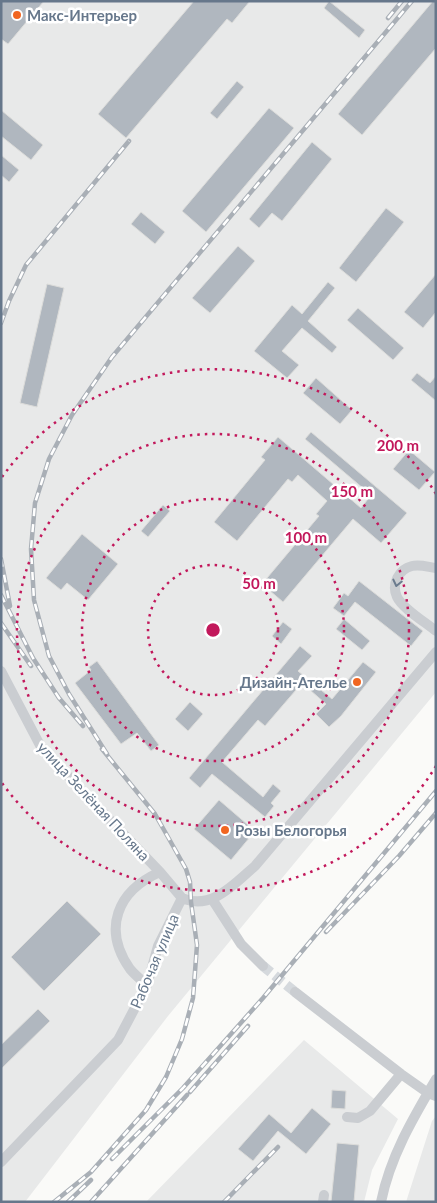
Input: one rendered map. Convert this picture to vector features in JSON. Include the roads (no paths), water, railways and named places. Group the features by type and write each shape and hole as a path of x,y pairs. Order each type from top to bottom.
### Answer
{"street":[{"path":"436,568 420,565 406,568 400,573 394,589 402,604 436,631"},
{"name":"Рабочая улица","path":"1,1162 118,1040 147,985 158,946 182,898 191,902 212,899 232,887 255,866 436,652"},
{"name":"улица Зелёная Поляна","path":"1,671 42,749 160,872 182,898"},
{"path":"147,985 132,970 123,957 117,944 115,922 120,908 131,890 145,879 160,872"},
{"path":"212,899 241,944 263,966"},
{"path":"295,992 401,1074 432,1095"},
{"path":"347,1117 358,1118 370,1111 401,1074"},
{"path":"381,1202 392,1166 408,1126 432,1095 436,1079"}],"tunnel":[{"path":"263,966 295,992"}],"railway":[{"path":"388,18 402,1"},
{"path":"107,754 69,694 49,656 34,600 31,549 35,503 49,459 72,415 112,357 412,1"},
{"path":"1,323 26,265 129,141"},
{"path":"1,559 10,606"},
{"path":"1,595 33,658 59,698 83,726"},
{"path":"1,623 31,666"},
{"path":"54,1202 91,1172 146,1110 166,1077 182,1039 193,998 197,945 190,882 186,869 155,814 102,749"},
{"path":"112,1159 183,1088 263,998 436,791"},
{"path":"326,932 399,856 436,813"},
{"path":"190,1092 248,1026"},
{"path":"91,1202 187,1095"},
{"path":"224,1202 278,1147"},
{"path":"68,1202 91,1180"}],"place":[{"name":"Макс-Интерьер","path":"17,15"},
{"name":"Дизайн-Ателье","path":"357,682"},
{"name":"Розы Белогорья","path":"225,830"}]}
